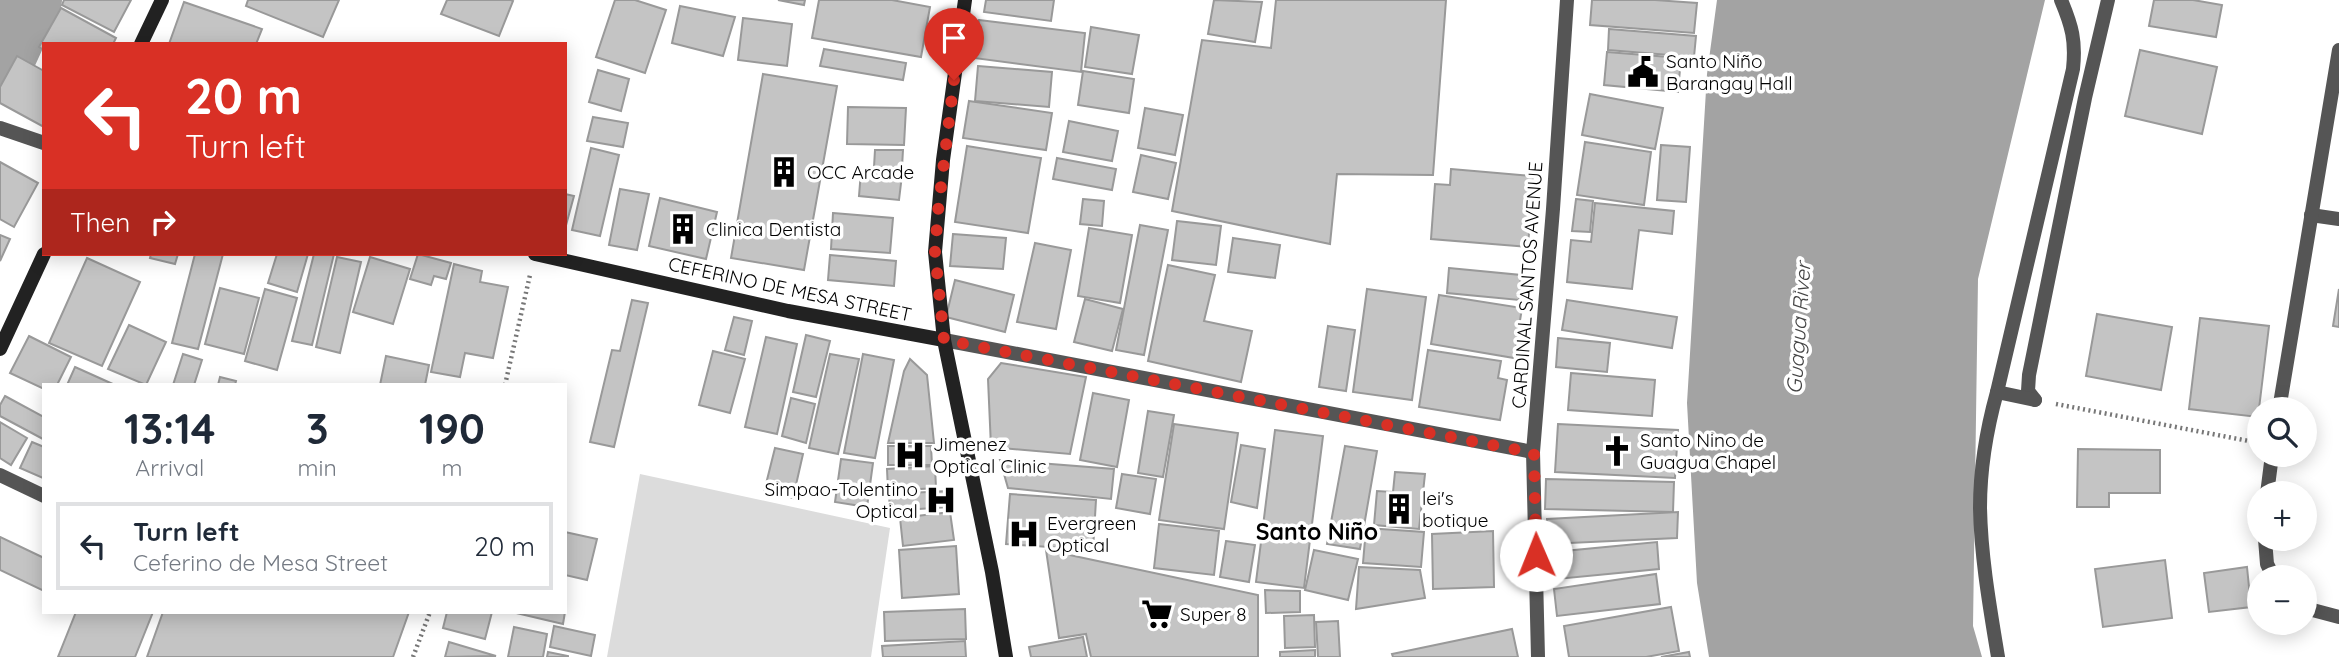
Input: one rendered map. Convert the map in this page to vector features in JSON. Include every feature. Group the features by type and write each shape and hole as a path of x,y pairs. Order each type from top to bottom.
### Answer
{"main road":[{"path":"142,42 162,0"},
{"path":"965,0 935,252 944,340 992,572 1006,657"},
{"path":"0,349 43,256"},
{"name":"CEFERINO DE MESA STREET","path":"533,260 944,340"}],"street":[{"name":"CARDINAL SANTOS AVENUE","path":"1538,657 1534,453 1567,0"},
{"path":"1998,657 1989,601 1980,506 1989,423 2073,69 2073,29 2061,0"},
{"path":"2035,400 2028,391 2029,375 2085,98 2108,0"},
{"path":"2281,397 2339,50"},
{"path":"0,128 42,142"},
{"path":"2311,215 2339,219"},
{"name":"CEFERINO DE MESA STREET","path":"944,340 1534,453"},
{"path":"1997,391 2035,400"},
{"path":"0,475 42,495"},
{"path":"2317,611 2339,617"}],"path":[{"path":"505,383 533,260"},
{"path":"2035,400 2247,441"},
{"path":"413,657 429,614"}],"shaded area":[{"path":"640,474 890,528 871,657 607,657"}],"water":[{"name":"Guagua River","path":"1717,0 2045,0 1978,279 1973,626 1982,657 1709,657 1697,583 1687,403 1707,74"}],"building":[{"path":"64,0 131,0 114,32 62,5"},
{"path":"248,0 339,0 323,37 246,6"},
{"path":"447,0 513,1 499,36 441,14"},
{"path":"615,0 635,0 666,10 645,73 596,57"},
{"path":"778,0 805,0 804,5"},
{"path":"819,0 892,0 930,7 921,57 812,38"},
{"path":"986,0 1054,0 1051,21 984,12"},
{"path":"1214,0 1262,2 1255,42 1208,34"},
{"path":"1276,0 1446,0 1433,175 1337,174 1330,244 1172,211 1202,40 1271,48"},
{"path":"1592,0 1697,3 1694,33 1590,25"},
{"path":"2154,0 2193,0 2222,5 2216,37 2149,26"},
{"path":"184,2 262,29 257,42 170,42"},
{"path":"680,6 735,17 723,56 672,43"},
{"path":"61,8 116,38 114,42 42,42 42,49 39,47"},
{"path":"743,18 792,24 787,66 738,60"},
{"path":"979,20 1085,33 1081,72 974,58"},
{"path":"1091,27 1139,35 1132,74 1085,67"},
{"path":"1609,29 1696,36 1694,57 1608,50"},
{"path":"824,49 906,63 903,80 820,66"},
{"path":"2140,50 2217,67 2202,134 2125,116"},
{"name":"Santo Niño Barangay Hall","path":"1607,52 1681,58 1678,92 1604,85"},
{"path":"17,56 42,70 42,126 0,103 0,87"},
{"path":"978,66 1052,72 1049,107 975,101"},
{"path":"598,70 629,79 621,111 589,102"},
{"path":"1083,71 1134,79 1129,113 1078,105"},
{"name":"OCC Arcade","path":"763,74 837,86 804,270 731,258"},
{"path":"1590,94 1663,108 1655,149 1582,135"},
{"path":"969,101 1052,113 1046,150 963,138"},
{"path":"848,107 906,108 904,145 847,144"},
{"path":"1145,108 1183,115 1175,155 1138,148"},
{"path":"593,117 628,123 623,147 587,141"},
{"path":"1069,121 1118,131 1112,161 1063,152"},
{"path":"1585,142 1651,152 1644,205 1577,195"},
{"path":"1661,145 1690,147 1686,202 1657,200"},
{"path":"967,146 1041,158 1028,233 955,222"},
{"path":"591,148 619,155 600,236 572,230"},
{"path":"875,150 903,150 902,167 874,167"},
{"path":"1141,155 1176,163 1168,199 1133,192"},
{"path":"1057,158 1116,169 1112,190 1053,179"},
{"path":"0,162 38,183 14,227 0,219"},
{"path":"1451,169 1533,176 1528,247 1431,239 1435,184 1450,185"},
{"path":"861,171 902,175 899,200 859,196"},
{"path":"620,189 649,194 637,250 609,245"},
{"path":"567,194 574,196 567,222"},
{"name":"Clinica Dentista","path":"660,198 717,212 706,259 649,246"},
{"path":"1083,199 1104,201 1102,226 1080,224"},
{"path":"1576,199 1593,201 1590,232 1572,231"},
{"path":"1595,203 1674,211 1672,234 1639,230 1632,289 1567,282 1571,240 1591,242"},
{"path":"833,213 893,218 890,253 831,249"},
{"path":"1177,221 1221,226 1216,265 1172,260"},
{"path":"1140,225 1168,230 1144,355 1116,350"},
{"path":"1089,228 1132,235 1120,303 1078,296"},
{"path":"953,234 1006,238 1003,269 950,266"},
{"path":"0,235 10,239 0,261"},
{"path":"1233,238 1280,245 1275,278 1228,272"},
{"path":"1035,243 1071,250 1056,329 1017,322"},
{"path":"830,255 896,261 894,286 828,280"},
{"path":"150,256 177,256 175,264"},
{"path":"194,256 222,256 198,349 172,343"},
{"path":"276,256 307,256 297,292 268,283"},
{"path":"313,256 334,256 312,345 292,341"},
{"path":"417,256 451,263 446,279 434,276 431,285 410,279"},
{"path":"337,257 361,262 340,353 316,347"},
{"path":"370,257 410,269 393,324 353,312"},
{"path":"87,258 140,282 102,366 49,343"},
{"path":"454,264 482,271 480,282 508,287 493,358 465,353 460,377 431,372"},
{"path":"1168,265 1215,275 1204,321 1252,331 1241,382 1148,361"},
{"path":"1449,268 1521,275 1519,300 1447,293"},
{"path":"955,280 1014,295 1005,332 946,317"},
{"path":"220,288 259,298 244,354 205,344"},
{"path":"265,289 297,298 277,370 245,361"},
{"path":"1367,289 1426,297 1412,400 1353,392"},
{"path":"2339,289 2339,327 2333,326"},
{"path":"1439,295 1522,308 1514,358 1431,344"},
{"path":"1085,299 1123,309 1112,351 1074,342"},
{"path":"632,300 648,303 614,447 590,442 612,350 620,351"},
{"path":"1567,300 1677,317 1672,348 1562,330"},
{"path":"2097,314 2172,327 2161,390 2086,376"},
{"path":"734,317 752,321 744,355 725,350"},
{"path":"2200,318 2269,326 2260,397 2247,397 2247,416 2189,409"},
{"path":"129,325 166,342 147,383 108,369"},
{"path":"1328,326 1355,330 1346,391 1319,387"},
{"path":"806,335 830,341 816,397 793,392"},
{"path":"29,336 71,357 58,383 42,383 42,388 10,373"},
{"path":"766,337 797,344 777,434 745,427"},
{"path":"1558,338 1610,343 1607,372 1556,367"},
{"path":"1428,350 1501,361 1498,378 1507,380 1500,420 1419,407"},
{"path":"713,351 745,359 730,413 699,405"},
{"path":"183,354 202,360 195,383 174,383"},
{"path":"830,354 859,359 838,454 809,448"},
{"path":"863,354 894,360 875,458 844,453"},
{"path":"386,356 429,365 425,383 380,383"},
{"path":"910,359 927,375 934,443 888,443 904,371"},
{"path":"1001,363 1086,377 1070,454 991,447 988,379"},
{"path":"75,367 111,383 68,383"},
{"path":"1571,373 1655,380 1652,416 1568,410"},
{"path":"220,377 236,381 236,383 218,383"},
{"path":"1093,393 1129,400 1117,467 1080,460"},
{"path":"5,396 42,416 42,438 0,416 0,405"},
{"path":"791,398 815,404 806,443 782,436"},
{"path":"1148,411 1174,415 1163,477 1138,473"},
{"path":"0,422 27,438 11,465 0,458"},
{"path":"1174,424 1238,433 1224,529 1159,520"},
{"name":"Santo Nino de Guagua Chapel","path":"1558,424 1678,430 1675,478 1555,472"},
{"path":"1275,430 1323,436 1304,588 1256,582"},
{"path":"32,442 42,446 42,478 20,468"},
{"path":"1241,445 1265,449 1257,508 1231,502"},
{"name":"Jimenez Optical Clinic","path":"888,446 931,446 932,465 888,465"},
{"path":"1345,446 1377,451 1360,549 1327,544"},
{"path":"775,448 803,454 793,498 764,492"},
{"path":"2078,449 2160,450 2160,493 2109,493 2109,507 2077,507"},
{"path":"841,459 873,463 867,507 835,502"},
{"path":"1000,460 1114,469 1111,499 1008,488"},
{"path":"935,466 936,488 888,491 887,469"},
{"name":"lei's botique","path":"1395,472 1425,474 1419,529 1374,525 1377,491 1393,492"},
{"path":"1122,474 1156,479 1150,514 1116,508"},
{"path":"1546,479 1674,482 1673,512 1545,509"},
{"path":"947,491 948,507 890,511 889,494"},
{"path":"1010,494 1096,500 1093,550 1006,544"},
{"path":"950,512 954,540 903,546 900,518"},
{"path":"1678,512 1677,538 1548,544 1547,519"},
{"path":"1159,524 1219,531 1214,575 1154,568"},
{"path":"1366,528 1424,532 1421,567 1363,563"},
{"path":"1493,531 1494,587 1433,589 1432,534"},
{"path":"567,532 597,539 587,580 567,575"},
{"path":"0,537 42,557 42,590 0,570"},
{"path":"1226,541 1255,545 1249,582 1220,577"},
{"path":"1657,542 1659,569 1557,579 1554,552"},
{"path":"956,546 959,594 902,598 899,550"},
{"name":"Super 8","path":"1046,550 1258,595 1258,657 1091,657 1086,634 1059,638"},
{"path":"1314,550 1358,559 1348,600 1305,590"},
{"path":"2165,560 2172,618 2103,627 2095,569"},
{"path":"1359,567 1420,570 1425,598 1356,609"},
{"path":"2247,567 2247,607 2209,612 2204,573"},
{"path":"1656,574 1660,604 1557,616 1554,589"},
{"path":"1265,590 1300,591 1300,612 1266,613"},
{"path":"1671,607 1679,651 1646,657 1569,657 1564,626"},
{"path":"965,609 966,639 885,641 884,612"},
{"path":"75,614 152,614 135,657 58,657"},
{"path":"162,614 408,614 393,657 147,657"},
{"path":"446,614 491,614 485,639 443,628"},
{"path":"520,614 565,614 563,624"},
{"path":"1314,615 1315,647 1285,648 1284,616"},
{"path":"1338,621 1340,657 1318,657 1316,622"},
{"path":"554,626 595,635 591,656 550,647"},
{"path":"514,627 547,634 543,657 508,657"},
{"path":"1512,629 1518,657 1393,657 1392,654"},
{"path":"1083,637 1087,657 1031,657 1029,647"},
{"path":"965,641 966,657 883,657 882,646"},
{"path":"449,642 496,656 445,657"},
{"path":"1315,650 1315,657 1280,657 1280,652"},
{"path":"548,652 568,656 568,657 547,657"},
{"path":"1689,652 1690,657 1661,657"}],"waterway":[{"path":"0,70 32,0"}],"place":[{"name":"Santo Niño Barangay Hall","path":"1643,72"},
{"name":"OCC Arcade","path":"784,172"},
{"name":"Clinica Dentista","path":"683,229"},
{"name":"Santo Nino de Guagua Chapel","path":"1617,451"},
{"name":"Jimenez Optical Clinic","path":"910,455"},
{"name":"Simpao-Tolentino Optical","path":"941,500"},
{"name":"lei's botique","path":"1399,509"},
{"name":"Evergreen Optical","path":"1024,534"},
{"name":"Super 8","path":"1157,614"}],"district":[{"name":"Santo Niño","path":"1317,532"}],"route":[{"path":"954,80 943,160 935,252 944,340 1534,453 1536,555"}]}
